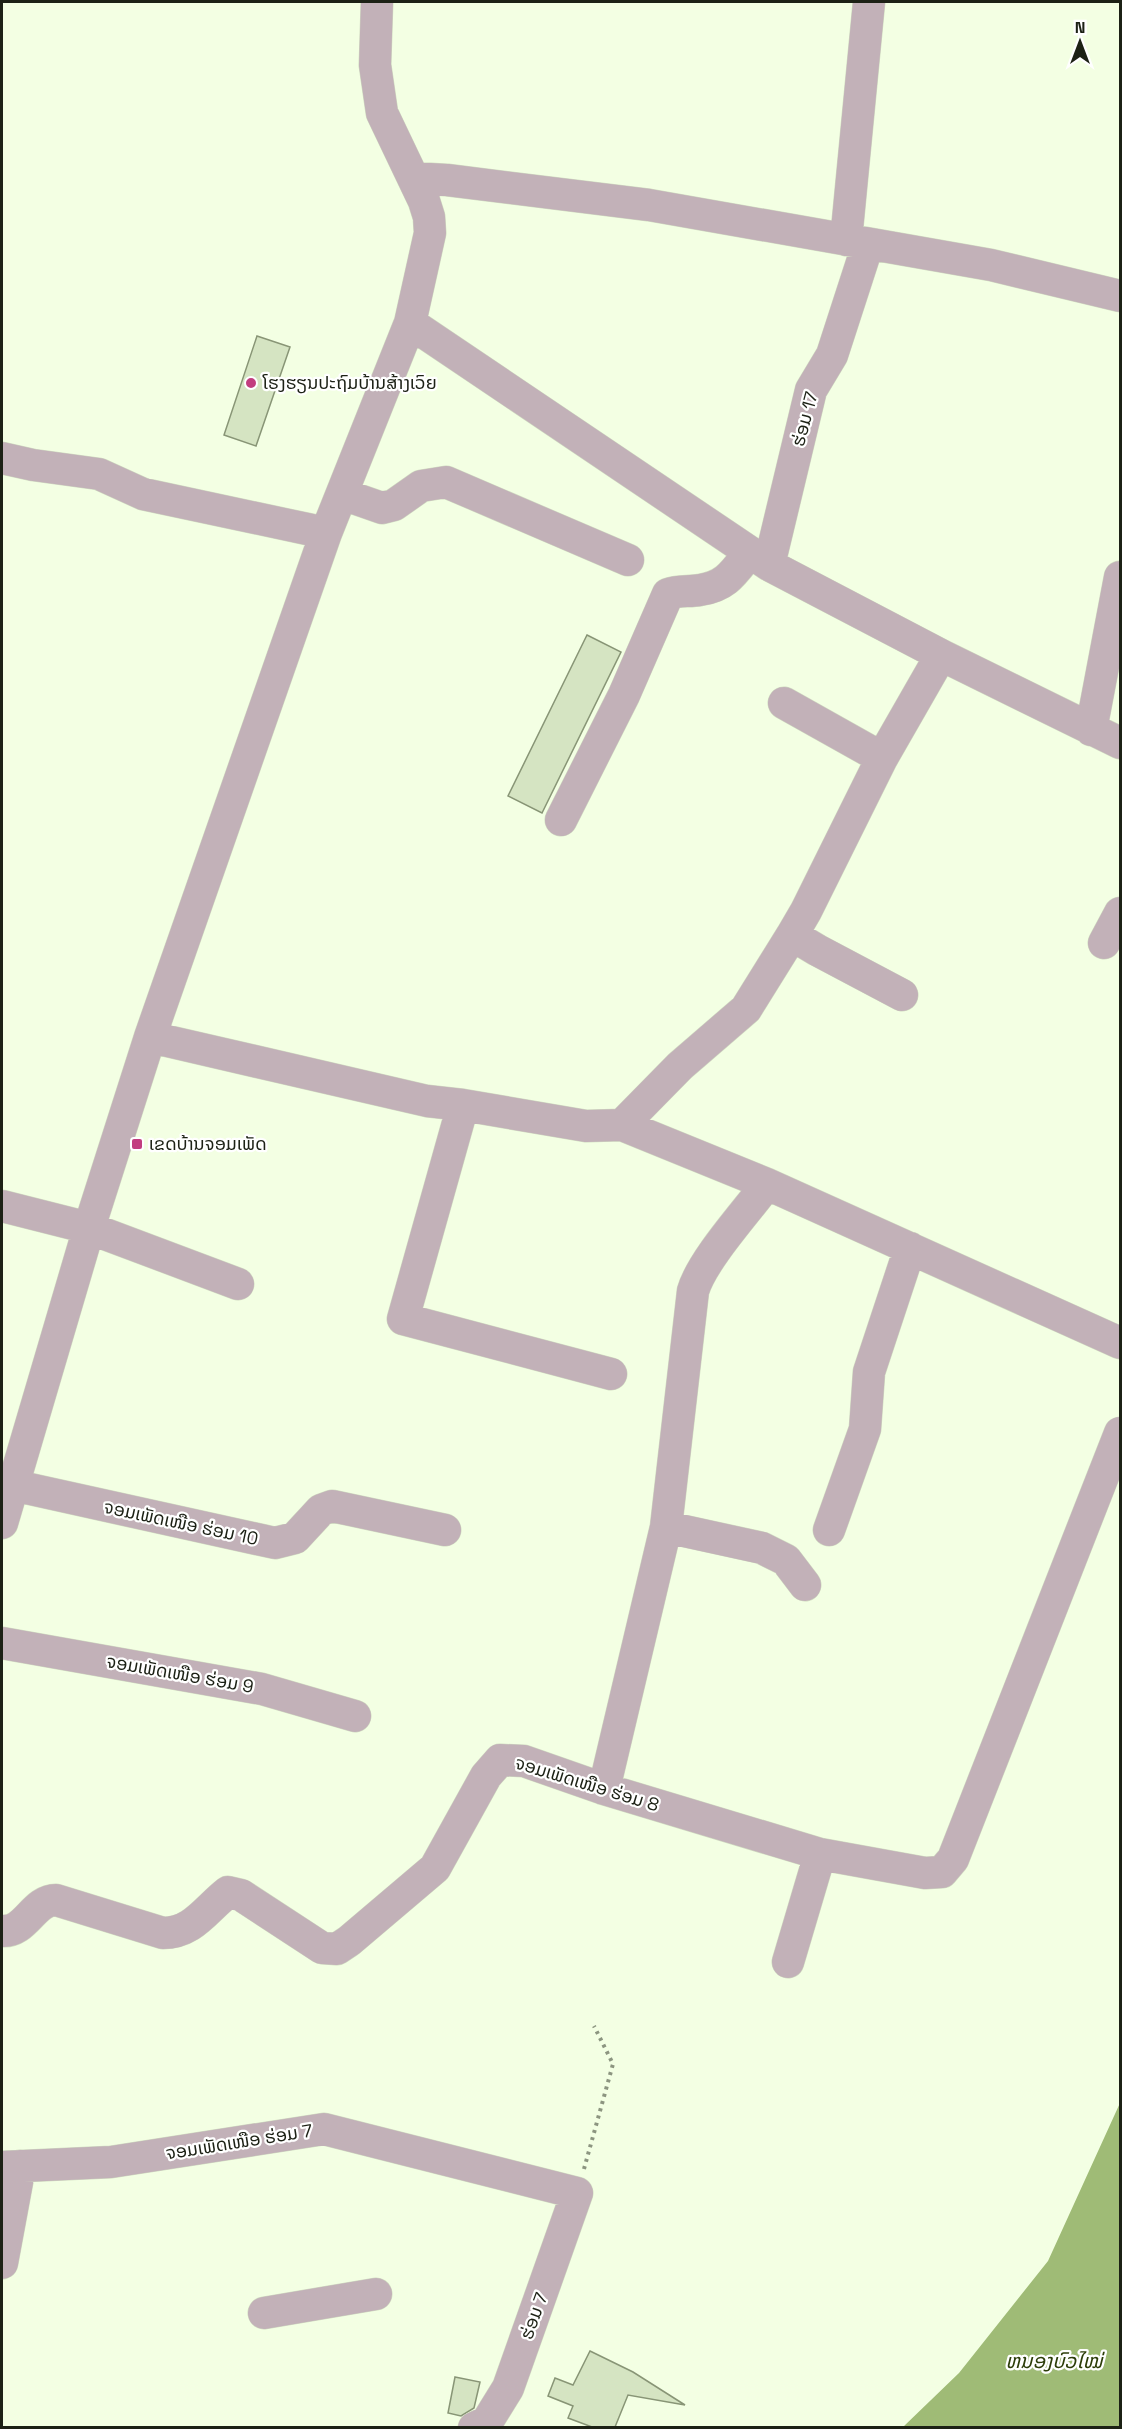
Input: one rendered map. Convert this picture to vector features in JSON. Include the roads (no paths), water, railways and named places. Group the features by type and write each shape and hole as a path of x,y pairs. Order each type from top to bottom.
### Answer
{"street":[{"path":"2,1523 89,1228 150,1037 326,533 410,323 430,233 429,217 424,201 382,113 375,65 377,2"},
{"name":"ຮ່ອມ 17","path":"760,559 811,390 832,355 857,242 869,2"},
{"path":"413,178 447,180 649,205 991,266 1120,296"},
{"path":"410,323 760,559 941,655 1120,743"},
{"path":"2,458 99,474 143,494 326,533"},
{"path":"342,494 382,508 394,505 421,486 446,482 628,560"},
{"path":"561,820 624,695 668,594 718,586 760,559"},
{"path":"1091,730 1120,577"},
{"path":"622,1125 680,1066 746,1010 792,935 882,758 941,655"},
{"path":"784,702 882,758"},
{"path":"1104,943 1120,913"},
{"path":"792,935 902,995"},
{"path":"150,1037 428,1101 586,1126 622,1125 767,1184 1120,1342"},
{"path":"463,1105 403,1319 611,1374"},
{"path":"604,1789 666,1527 696,1283 727,1236 767,1184"},
{"path":"2,1206 89,1228 238,1284"},
{"path":"829,1530 865,1429 868,1372 910,1248"},
{"name":"ຈອມເພັດເໜືອ ຮ່ອມ 8","path":"2,1931 18,1928 48,1901 56,1900 163,1933 177,1933 188,1928 228,1892 241,1894 322,1948 337,1948 349,1941 435,1868 486,1776 500,1760 524,1761 604,1789 820,1854 925,1873 942,1872 953,1859 1120,1433"},
{"name":"ຈອມເພັດເໜືອ ຮ່ອມ 10","path":"12,1485 275,1543 295,1538 321,1510 332,1506 445,1530"},
{"path":"666,1527 762,1548 786,1560 805,1585"},
{"name":"ຈອມເພັດເໜືອ ຮ່ອມ 9","path":"2,1643 262,1689 355,1716"},
{"path":"788,1962 820,1854"},
{"name":"ຈອມເພັດເໜືອ ຮ່ອມ 7","path":"11,2167 111,2162 324,2129 577,2193"},
{"path":"2,2263 11,2167"},
{"name":"ຮ່ອມ 7","path":"474,2427 487,2422 508,2388 577,2193"},
{"path":"264,2313 376,2294"}],"water":[{"name":"ຫນອງບົວໄໝ່","path":"1120,2103 1120,2427 903,2427 959,2373 1048,2261"}],"place":[{"name":"ໂຮງຮຽນປະຖົມບ້ານສ້າງເວົຍ","path":"251,383"},
{"name":"ເຂດບ້ານຈອມເພັດ","path":"137,1144"}]}
